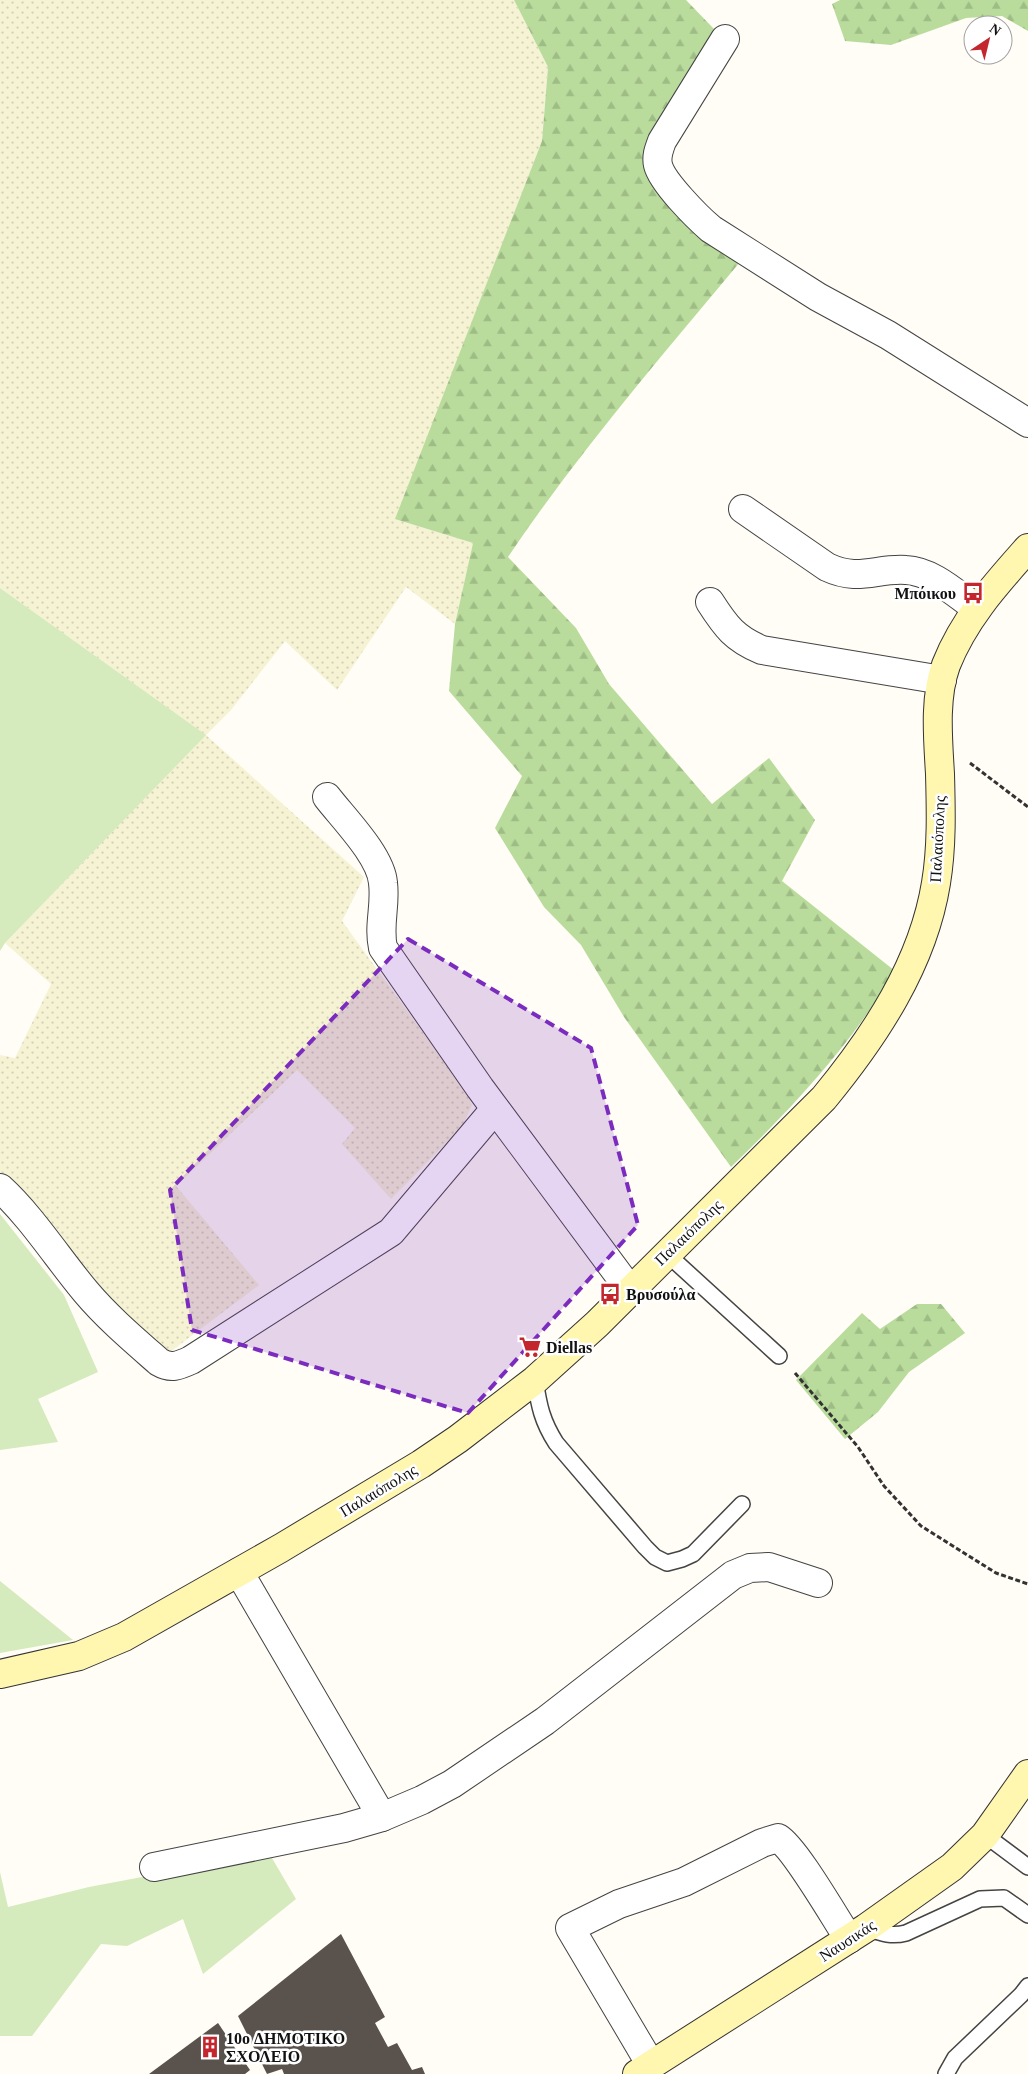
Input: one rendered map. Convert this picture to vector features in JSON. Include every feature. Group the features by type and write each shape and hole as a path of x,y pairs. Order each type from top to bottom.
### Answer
{"main road":[{"name":"Παλαιόπολης","path":"0,1674 53,1664 103,1647 239,1572 421,1464 498,1410 535,1380 597,1324 666,1253 824,1098 854,1060 889,1006 919,943 930,912 941,843 938,738 942,680 946,666 960,633 976,608 1028,549"},
{"name":"Ναυσικάς","path":"644,2070 858,1934 952,1867 985,1835 1028,1774"}],"street":[{"path":"725,39 662,142 657,158 662,175 700,220 711,229 818,297 888,334 1028,423"},
{"path":"743,509 834,571 855,575 905,570 915,571 929,576 976,608"},
{"path":"710,602 723,623 735,636 762,650 942,680"},
{"path":"327,797 380,868 384,884 380,934 384,948 495,1109 630,1290"},
{"path":"0,1188 22,1212 88,1295 112,1321 159,1362 168,1367 177,1367 191,1360 391,1232 495,1109"},
{"path":"154,1867 317,1834 382,1817 422,1800 452,1784 544,1721 733,1575 750,1568 769,1567 818,1583"},
{"path":"239,1572 382,1817"},
{"path":"644,2070 570,1928 620,1904 684,1882 762,1843 778,1838 783,1841 858,1934"}],"lane":[{"path":"666,1253 779,1356"},
{"path":"535,1380 539,1410 545,1426 556,1443 639,1541 655,1557 666,1563 693,1554 742,1504"},
{"path":"985,1835 1028,1867"},
{"path":"858,1934 895,1936 906,1933 980,1899 1004,1898 1024,1910 1028,1915"},
{"path":"946,2074 956,2058 1028,1986"}],"path":[{"path":"938,738 1028,807"},
{"path":"779,1356 847,1434 884,1486 921,1526 996,1574 1028,1584"}],"highlighted area":[{"path":"408,939 591,1048 638,1225 468,1413 192,1330 170,1190"}],"shaded area":[{"path":"0,0 514,0 548,67 542,141 396,519 473,543 455,624 406,587 337,690 285,641 231,710 206,735 364,877 342,921 466,1092 472,1105 462,1127 391,1199 342,1144 355,1128 297,1070 176,1186 259,1285 166,1355 96,1290 0,1175 0,1055 15,1058 51,984 5,943 205,735 0,588"}],"green space":[{"path":"514,0 686,0 714,29 647,152 647,176 694,231 740,262 591,443 508,557 576,628 609,684 712,804 769,758 815,820 782,881 895,971 840,1050 777,1121 731,1167 624,1017 581,945 544,907 495,828 522,776 449,691 455,624 473,543 395,519 542,141 548,67"},
{"path":"840,0 1028,0 1028,31 1013,22 1013,15 963,15 963,19 891,45 845,41 832,4"},
{"path":"0,588 206,735 5,943 0,951"},
{"path":"0,1214 64,1295 98,1372 38,1399 58,1442 0,1450"},
{"path":"917,1304 941,1304 965,1333 909,1372 878,1412 845,1439 796,1380 862,1313 880,1329"},
{"path":"0,1581 73,1640 0,1653"},
{"path":"269,1853 296,1899 203,1974 183,1919 127,1946 101,1944 32,2036 0,2036 0,1872 8,1907 89,1887"}],"building":[{"path":"341,1934 385,2017 375,2023 388,2047 397,2043 412,2070 422,2067 425,2074 284,2074 282,2069 267,2074 238,2016"},
{"name":"10o ΔΗΜΟΤΙΚΟ ΣΧΟΛΕΙΟ","path":"218,2023 250,2070 245,2074 149,2074"}],"place":[{"name":"Μπόικου","path":"973,593"},
{"name":"Βρυσούλα","path":"610,1294"},
{"name":"Diellas","path":"530,1347"},
{"name":"10o ΔΗΜΟΤΙΚΟ ΣΧΟΛΕΙΟ","path":"210,2047"}]}
